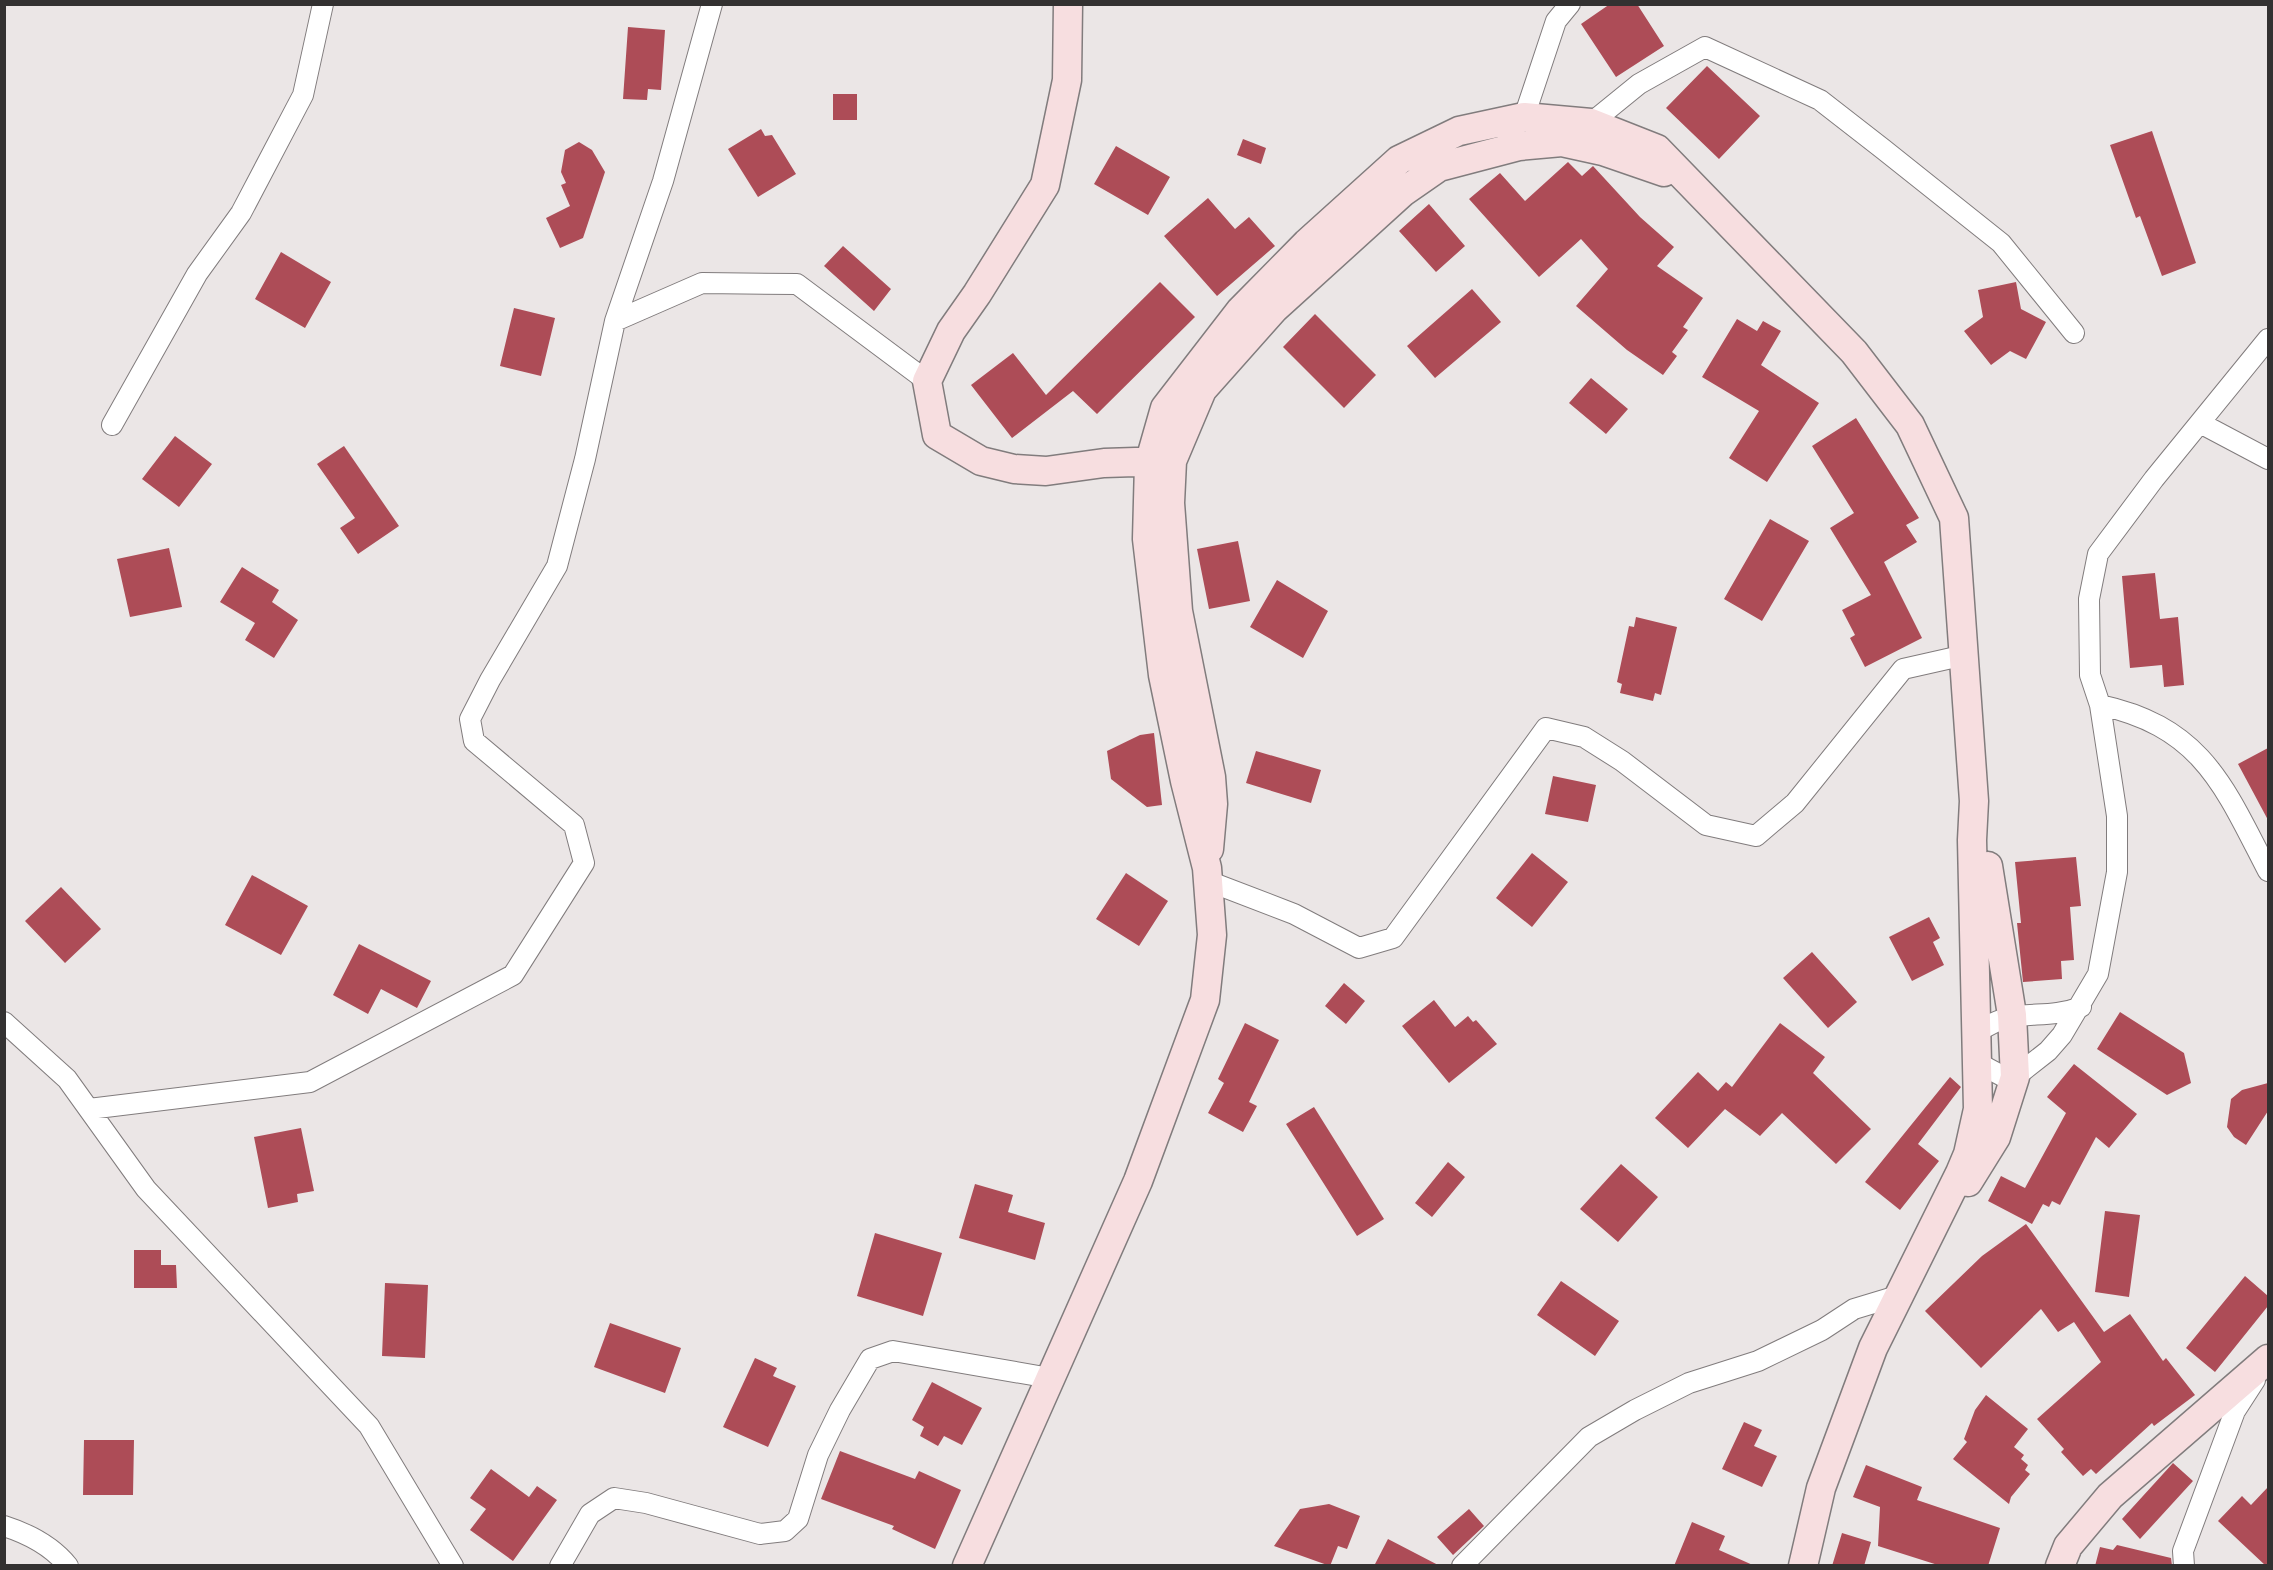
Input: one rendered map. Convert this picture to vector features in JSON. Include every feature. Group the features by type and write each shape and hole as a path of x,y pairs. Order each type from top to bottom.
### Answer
{"main road":[{"path":"1068,4 1067,80 1045,185 977,294 951,331 927,381 937,435 981,461 1014,469 1046,471 1104,464 1160,462"},
{"path":"967,1566 1138,1181 1205,1000 1212,935 1207,875 1163,675 1148,539 1160,462 1165,408 1240,311 1307,243 1399,160 1459,130 1524,117 1591,123 1657,149 1854,352 1910,425 1954,518 1974,801 1972,840 1978,1109 1968,1154 1873,1348 1821,1488 1803,1566"},
{"path":"1160,462 1202,390 1274,309 1403,192 1439,167 1519,146 1562,142 1604,151 1653,167 1700,191"},
{"path":"1928,1237 1987,1155 2004,1117 2015,1077 2012,1015 1974,801"},
{"path":"2060,1566 2068,1546 2110,1496 2268,1359"}],"street":[{"path":"112,425 197,274 241,213 303,95 323,4"},
{"path":"89,1109 310,1083 513,975 584,863 574,825 474,741 470,719 556,566 585,459 615,321 663,181 712,4"},
{"path":"1524,117 1556,21 1570,4"},
{"path":"1591,123 1639,84 1705,47 1749,65 1820,100 2001,243 2074,333"},
{"path":"615,321 702,283 797,284 927,381"},
{"path":"1978,1063 2006,1078 2015,1077 2048,1051 2081,1007 2098,974 2117,872 2117,816 2100,705 2090,675 2089,599 2098,554 2154,478 2268,339"},
{"path":"2200,423 2268,459"},
{"path":"1207,875 1294,914 1359,948 1394,938 1546,728 1584,737 1622,761 1706,825 1756,836 1795,803 1903,669 1965,655"},
{"path":"2100,705 2133,712 2179,736 2212,769 2268,871"},
{"path":"1978,1032 2012,1015 2056,1014 2081,1007"},
{"path":"4,1022 67,1079 146,1189 369,1426 453,1566"},
{"path":"1462,1566 1589,1437 1635,1410 1689,1383 1758,1361 1822,1330 1854,1309 1897,1296"},
{"path":"560,1566 590,1514 614,1498 646,1503 760,1534 786,1531 798,1519 818,1455 840,1410 870,1359 892,1351 1050,1378"},
{"path":"2184,1566 2182,1551 2235,1411 2268,1359"},
{"path":"4,1526 24,1532 57,1552 68,1566"}],"building":[{"path":"1610,4 1637,4 1664,46 1616,77 1581,24"},
{"path":"628,27 665,30 661,90 648,89 647,100 623,99"},
{"path":"1707,66 1760,116 1719,159 1666,108"},
{"path":"833,94 857,94 857,120 833,120"},
{"path":"761,129 765,136 772,135 796,174 758,197 728,149"},
{"path":"2152,131 2196,263 2162,276 2140,216 2136,218 2110,145"},
{"path":"1243,139 1266,148 1261,164 1237,155"},
{"path":"579,142 592,150 605,172 583,238 560,248 546,218 570,206 561,185 566,183 561,172 565,150"},
{"path":"1116,146 1170,177 1148,215 1094,184"},
{"path":"1568,162 1582,176 1593,166 1640,217 1674,247 1657,266 1703,298 1683,327 1688,330 1672,352 1677,356 1663,375 1627,350 1576,306 1608,269 1581,239 1539,277 1469,199 1500,173 1525,201"},
{"path":"1208,198 1235,229 1249,217 1275,246 1217,296 1164,236"},
{"path":"1429,204 1465,246 1436,272 1399,231"},
{"path":"843,246 891,289 874,311 824,266"},
{"path":"281,252 331,282 305,328 255,299"},
{"path":"1160,282 1195,317 1097,414 1073,391 1012,438 971,385 1013,353 1046,395"},
{"path":"2016,282 2021,309 2046,322 2026,359 2010,351 1991,365 1964,331 1983,317 1978,290"},
{"path":"1472,289 1501,322 1435,378 1407,346"},
{"path":"514,308 555,318 541,376 500,366"},
{"path":"1315,314 1376,375 1344,408 1283,347"},
{"path":"1737,319 1757,331 1763,321 1781,331 1761,365 1819,403 1767,482 1729,458 1759,411 1702,377"},
{"path":"1591,378 1628,409 1606,434 1569,403"},
{"path":"1856,418 1919,518 1906,525 1917,542 1884,562 1922,638 1865,667 1850,638 1855,635 1842,610 1871,595 1830,528 1854,513 1812,446"},
{"path":"175,436 212,464 179,507 142,479"},
{"path":"344,446 399,526 358,554 340,528 355,518 317,464"},
{"path":"1770,519 1809,541 1762,621 1724,599"},
{"path":"1238,541 1250,601 1209,609 1197,549"},
{"path":"169,548 182,607 130,617 117,559"},
{"path":"242,567 279,590 272,602 298,620 274,658 245,640 255,623 220,602"},
{"path":"2155,573 2160,619 2178,617 2184,685 2164,687 2162,665 2130,668 2122,576"},
{"path":"1277,580 1328,611 1303,658 1250,627"},
{"path":"1636,617 1677,627 1661,695 1655,693 1653,701 1620,693 1622,684 1617,682 1629,626 1634,627"},
{"path":"1154,733 1162,805 1147,807 1111,779 1107,751 1140,735"},
{"path":"2268,748 2268,820 2238,764"},
{"path":"1256,751 1321,770 1311,803 1246,783"},
{"path":"1553,776 1596,785 1588,822 1545,814"},
{"path":"1532,853 1568,882 1532,927 1496,898"},
{"path":"2076,857 2081,906 2070,907 2074,960 2061,961 2062,979 2023,982 2017,923 2021,923 2015,862"},
{"path":"1126,873 1168,901 1139,946 1096,919"},
{"path":"252,875 308,906 281,955 225,925"},
{"path":"61,887 101,929 65,963 25,921"},
{"path":"1929,917 1940,938 1933,942 1944,965 1912,981 1889,937"},
{"path":"359,944 431,981 417,1008 381,989 368,1014 333,995"},
{"path":"1812,952 1857,1002 1828,1028 1783,978"},
{"path":"1344,983 1365,1001 1346,1024 1325,1006"},
{"path":"1434,1000 1455,1027 1468,1016 1473,1022 1476,1020 1497,1044 1449,1083 1402,1026"},
{"path":"2120,1012 2184,1053 2191,1083 2167,1095 2097,1049"},
{"path":"1245,1023 1279,1040 1249,1102 1257,1106 1243,1132 1208,1113 1224,1083 1218,1079"},
{"path":"1780,1023 1825,1057 1813,1073 1871,1129 1836,1164 1782,1113 1760,1136 1725,1109 1688,1148 1655,1118 1698,1072 1718,1091 1726,1082 1732,1087"},
{"path":"2074,1064 2137,1114 2109,1148 2096,1137 2060,1205 2052,1201 2049,1207 2043,1204 2032,1224 1988,1201 2001,1176 2025,1188 2066,1113 2047,1097"},
{"path":"1950,1077 1961,1087 1918,1144 1939,1161 1900,1210 1865,1182"},
{"path":"2268,1083 2268,1111 2246,1145 2234,1137 2227,1127 2231,1099 2242,1090"},
{"path":"1314,1107 1384,1219 1357,1236 1286,1124"},
{"path":"301,1128 314,1191 297,1194 298,1202 268,1208 254,1137"},
{"path":"1448,1162 1465,1177 1432,1217 1415,1203"},
{"path":"1621,1164 1658,1197 1618,1242 1580,1209"},
{"path":"975,1184 1013,1195 1008,1212 1045,1223 1035,1260 959,1238"},
{"path":"2105,1211 2140,1215 2129,1297 2095,1292"},
{"path":"2026,1224 2104,1332 2130,1314 2163,1361 2166,1358 2195,1395 2154,1426 2152,1423 2096,1474 2091,1469 2083,1476 2061,1452 2064,1449 2037,1419 2101,1362 2074,1322 2058,1332 2041,1309 1981,1368 1925,1311 1982,1256"},
{"path":"875,1233 942,1253 923,1316 857,1296"},
{"path":"134,1250 161,1250 161,1265 176,1265 177,1288 134,1288"},
{"path":"2245,1276 2268,1296 2268,1306 2215,1372 2186,1348"},
{"path":"1561,1281 1619,1321 1595,1356 1537,1315"},
{"path":"385,1283 428,1285 425,1358 382,1356"},
{"path":"610,1323 681,1348 665,1393 594,1367"},
{"path":"755,1358 777,1368 773,1376 796,1386 768,1447 723,1427"},
{"path":"932,1382 982,1408 962,1445 944,1436 938,1446 920,1436 924,1427 912,1420"},
{"path":"1986,1395 2028,1429 2014,1447 2024,1455 2021,1459 2028,1465 2025,1470 2030,1474 2011,1497 2009,1504 1953,1459 1967,1442 1964,1439 1975,1410"},
{"path":"1744,1422 1762,1430 1754,1446 1777,1456 1762,1487 1722,1469"},
{"path":"84,1440 134,1440 133,1495 83,1495"},
{"path":"840,1451 915,1479 919,1471 961,1490 935,1549 892,1529 894,1526 821,1499"},
{"path":"2173,1463 2193,1481 2140,1539 2122,1519"},
{"path":"1866,1465 1922,1487 1917,1500 2000,1528 1988,1566 1941,1566 1878,1546 1880,1507 1853,1497"},
{"path":"491,1469 529,1497 537,1486 557,1500 513,1561 470,1530 486,1509 470,1498"},
{"path":"2268,1487 2268,1566 2266,1566 2218,1521 2242,1496 2251,1505"},
{"path":"1329,1504 1360,1516 1347,1549 1338,1546 1330,1566 1274,1546 1300,1509"},
{"path":"1469,1509 1484,1526 1453,1555 1437,1537"},
{"path":"1692,1522 1725,1536 1719,1550 1755,1566 1674,1566"},
{"path":"1842,1533 1871,1542 1864,1566 1832,1566"},
{"path":"1388,1539 1440,1566 1374,1566"},
{"path":"2117,1545 2171,1558 2172,1566 2095,1566 2100,1547 2113,1550"}]}
